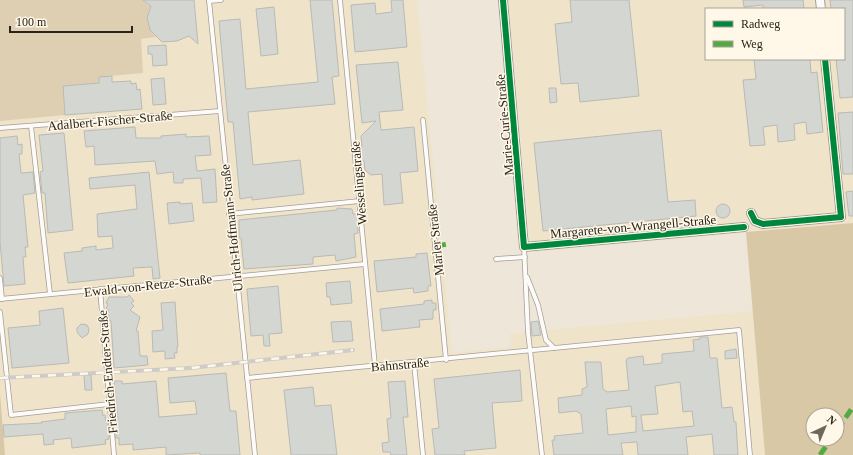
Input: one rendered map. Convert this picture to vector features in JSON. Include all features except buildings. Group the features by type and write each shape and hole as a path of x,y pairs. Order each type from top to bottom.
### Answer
{"street":[{"name":"Marie-Curie-Straße","path":"503,0 524,247"},
{"path":"751,213 755,221 763,224 841,217 825,60"},
{"name":"Margarete-von-Wrangell-Straße","path":"524,247 744,227"}],"lane":[{"path":"209,1 221,0"},
{"name":"Wesselingstraße","path":"340,0 375,366"},
{"name":"Ulrich-Hoffmann-Straße","path":"209,1 229,214 255,455"},
{"name":"Adalbert-Fischer-Straße","path":"0,128 220,111"},
{"name":"Marler Straße","path":"423,120 446,360"},
{"path":"31,126 50,294"},
{"path":"229,214 360,201"},
{"name":"Marie-Curie-Straße","path":"524,247 530,350"},
{"path":"496,259 525,257"},
{"name":"Ewald-von-Retze-Straße","path":"1,299 365,264"},
{"path":"525,274 538,305 546,340 554,348"},
{"path":"0,278 1,299"},
{"name":"Friedrich-Endter-Straße","path":"100,289 114,455"},
{"path":"0,312 11,415 109,404"},
{"name":"Bahnstraße","path":"247,378 446,360 530,350 739,330 750,455"},
{"path":"530,350 542,455"},
{"path":"414,363 423,455"}],"shaded area":[{"path":"0,0 417,0 452,353 511,347 510,334 530,332 531,336 542,335 542,331 547,330 753,311 765,455 5,455 0,394"},
{"path":"0,0 143,0 151,7 147,19 149,27 156,37 141,39 143,73 99,77 99,83 63,86 65,115 0,121"},
{"path":"508,0 853,0 853,223 531,252"},
{"path":"853,223 853,455 765,455 746,232"},
{"path":"0,394 5,455 0,455"}],"railway":[{"path":"0,378 191,368 353,350"}],"marked path":[{"path":"436,246 448,244"},
{"path":"845,418 853,407"},
{"path":"820,455 826,447"}],"cycle path":[{"path":"503,0 524,247 744,227"},
{"path":"751,213 755,221 763,224 841,217 825,60"}]}
